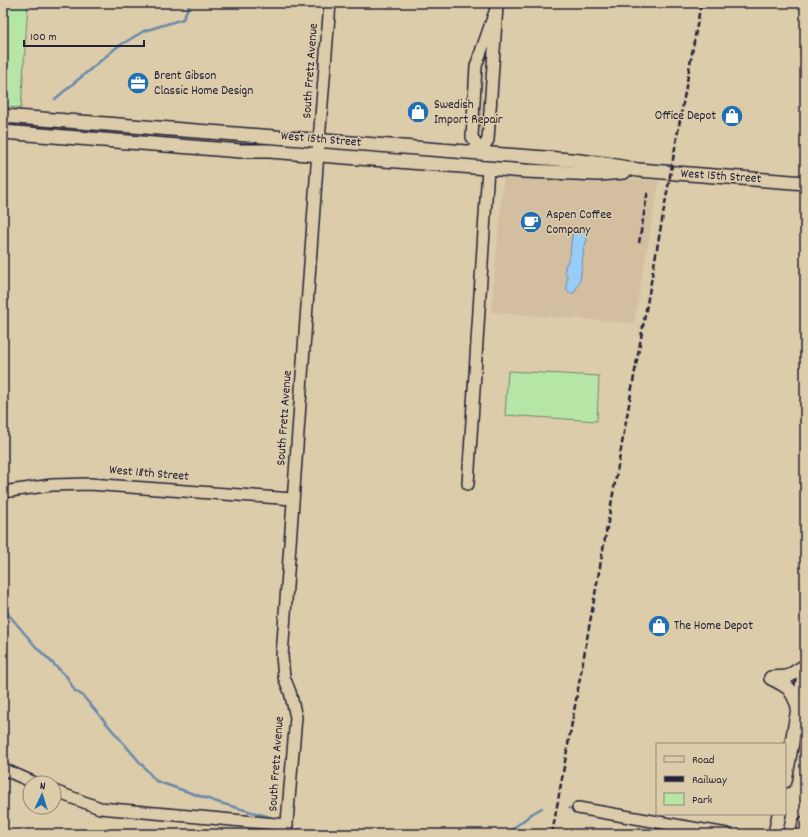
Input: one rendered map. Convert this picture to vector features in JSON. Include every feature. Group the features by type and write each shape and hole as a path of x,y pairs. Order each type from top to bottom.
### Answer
{"main road":[{"name":"West 15th Street","path":"3,116 480,152 571,160 638,170 805,183"},
{"name":"West 15th Street","path":"3,132 241,151 269,151 488,168 599,174 638,170"},
{"path":"480,152 488,168"},
{"path":"798,706 793,692 784,684 771,678 787,677 805,666"},
{"path":"786,775 805,670"},
{"path":"775,834 779,815"},
{"path":"803,834 805,824"}],"street":[{"name":"South Fretz Avenue","path":"287,829 296,717 290,692 284,677 282,660 330,3"},
{"path":"498,4 488,140 480,152 472,137 476,66 498,4"},
{"path":"468,484 488,168"},
{"name":"West 18th Street","path":"3,492 52,485 90,484 293,499"},
{"path":"3,769 22,777"},
{"path":"62,794 100,808 287,829"},
{"path":"578,808 727,834"}],"shaded area":[{"path":"504,173 659,181 634,323 491,312"}],"green space":[{"path":"3,3 28,3 21,108 3,107"},
{"path":"508,371 599,376 597,421 505,415"}],"water":[{"path":"577,230 584,230 587,240 584,248 580,281 574,293 569,293 567,291 567,275 565,273 565,267 570,255 572,234"}],"waterway":[{"path":"55,99 117,47 144,31 183,19 190,3"},
{"path":"3,219 6,219 6,195 3,184 7,140"},
{"path":"3,608 37,648 67,677 75,691 82,695 156,781 220,803 270,817"},
{"path":"506,834 533,813 542,808"},
{"path":"569,808 576,809"},
{"path":"299,829 319,834"},
{"path":"330,834 358,834"}],"railway":[{"path":"552,834 701,3"},
{"path":"639,243 648,190"}],"place":[{"name":"Brent Gibson Classic Home Design","path":"138,83"},
{"name":"Swedish Import Repair","path":"418,112"},
{"name":"Office Depot","path":"732,116"},
{"name":"Aspen Coffee Company","path":"531,222"},
{"name":"The Home Depot","path":"659,626"}]}
